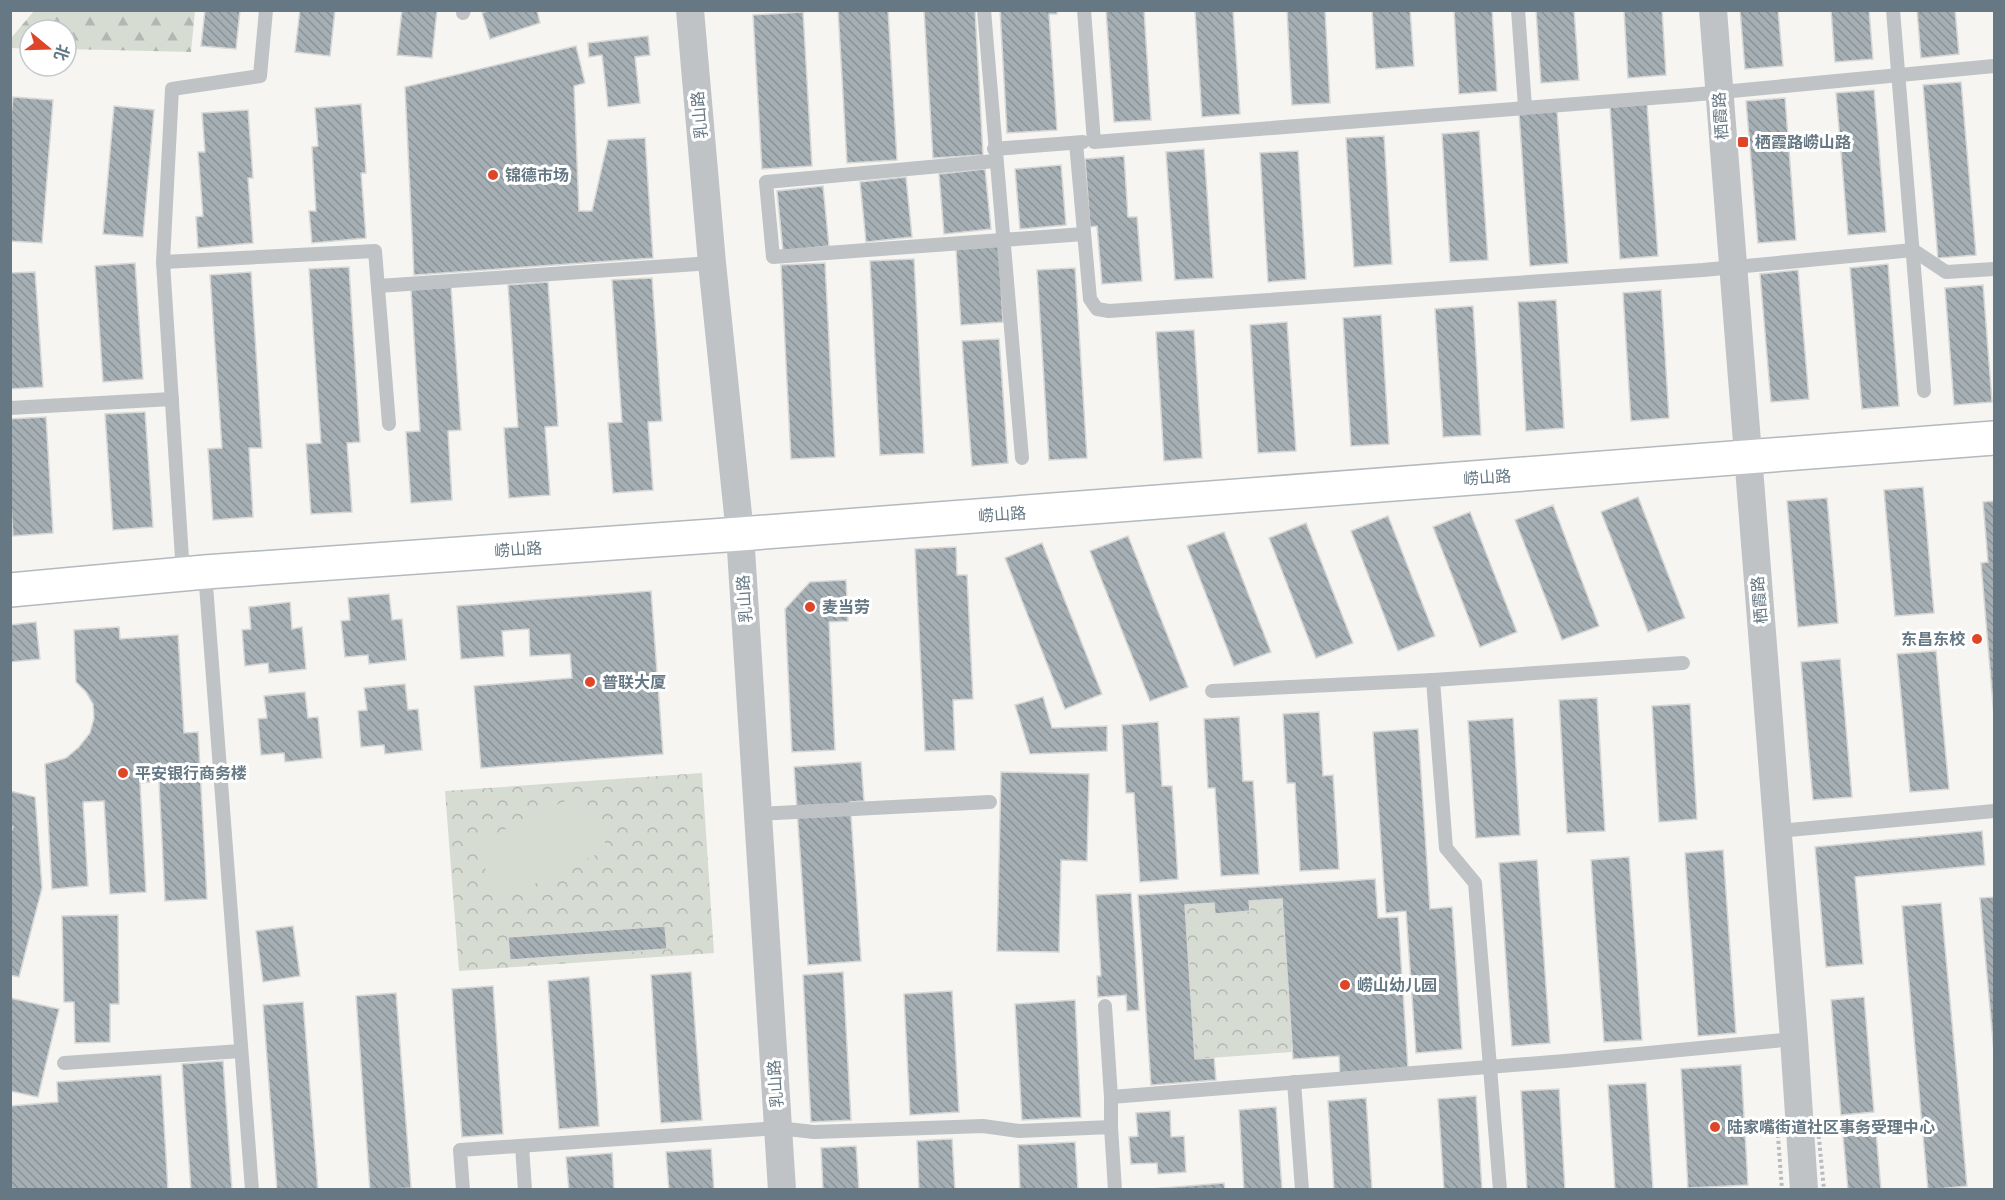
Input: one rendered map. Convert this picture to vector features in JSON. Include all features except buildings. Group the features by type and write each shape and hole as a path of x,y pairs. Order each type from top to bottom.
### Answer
{"street":[{"name":"乳山路","path":"690,10 712,262 740,534 782,1190"},
{"name":"栖霞路","path":"1713,10 1804,1190"},
{"name":"崂山路","path":"10,590 194,573 740,534 1995,438"}],"lane":[{"path":"252,1190 241,1051 194,573 172,399 163,262 172,89 260,76 266,10"},
{"path":"984,10 1022,458"},
{"path":"1084,10 1094,142"},
{"path":"1518,10 1525,107"},
{"path":"1893,10 1924,391"},
{"path":"1084,234 773,257 766,182 1076,143 1719,91 1995,66"},
{"path":"1076,143 1090,299 1098,309 1109,311 1732,266 1913,250 1946,272 1995,269"},
{"path":"163,262 375,251 389,424"},
{"path":"378,286 712,262"},
{"path":"10,408 172,399"},
{"path":"1212,691 1433,680 1683,663"},
{"path":"1433,680 1446,848 1475,883 1500,1190"},
{"path":"758,814 990,801"},
{"path":"1778,831 1995,811"},
{"path":"1105,1006 1114,1190"},
{"path":"1111,1097 1489,1067 1794,1039"},
{"path":"64,1063 241,1051"},
{"path":"1294,1082 1302,1190"},
{"path":"463,1190 460,1150 778,1128 814,1132 983,1126 1019,1131 1111,1127"},
{"path":"522,1146 525,1190"}],"path":[{"path":"1817,1118 1824,1190"},
{"path":"1777,1123 1782,1190"}],"green space":[{"path":"34,11 195,11 191,52 78,49 78,18 28,18"},
{"path":"18,30 18,48 11,48 11,38"},
{"path":"702,773 714,953 459,971 445,791"},
{"path":"582,793 608,849 500,900 474,844"},
{"path":"1282,899 1292,1052 1195,1059 1185,905 1214,903 1215,914 1249,911 1249,901"}],"place":[{"name":"栖霞路崂山路","path":"1743,142"},
{"name":"锦德市场","path":"493,175"},
{"name":"麦当劳","path":"810,607"},
{"name":"东昌东校","path":"1977,639"},
{"name":"普联大厦","path":"590,682"},
{"name":"平安银行商务楼","path":"123,773"},
{"name":"崂山幼儿园","path":"1345,985"},
{"name":"陆家嘴街道社区事务受理中心","path":"1715,1127"}]}
